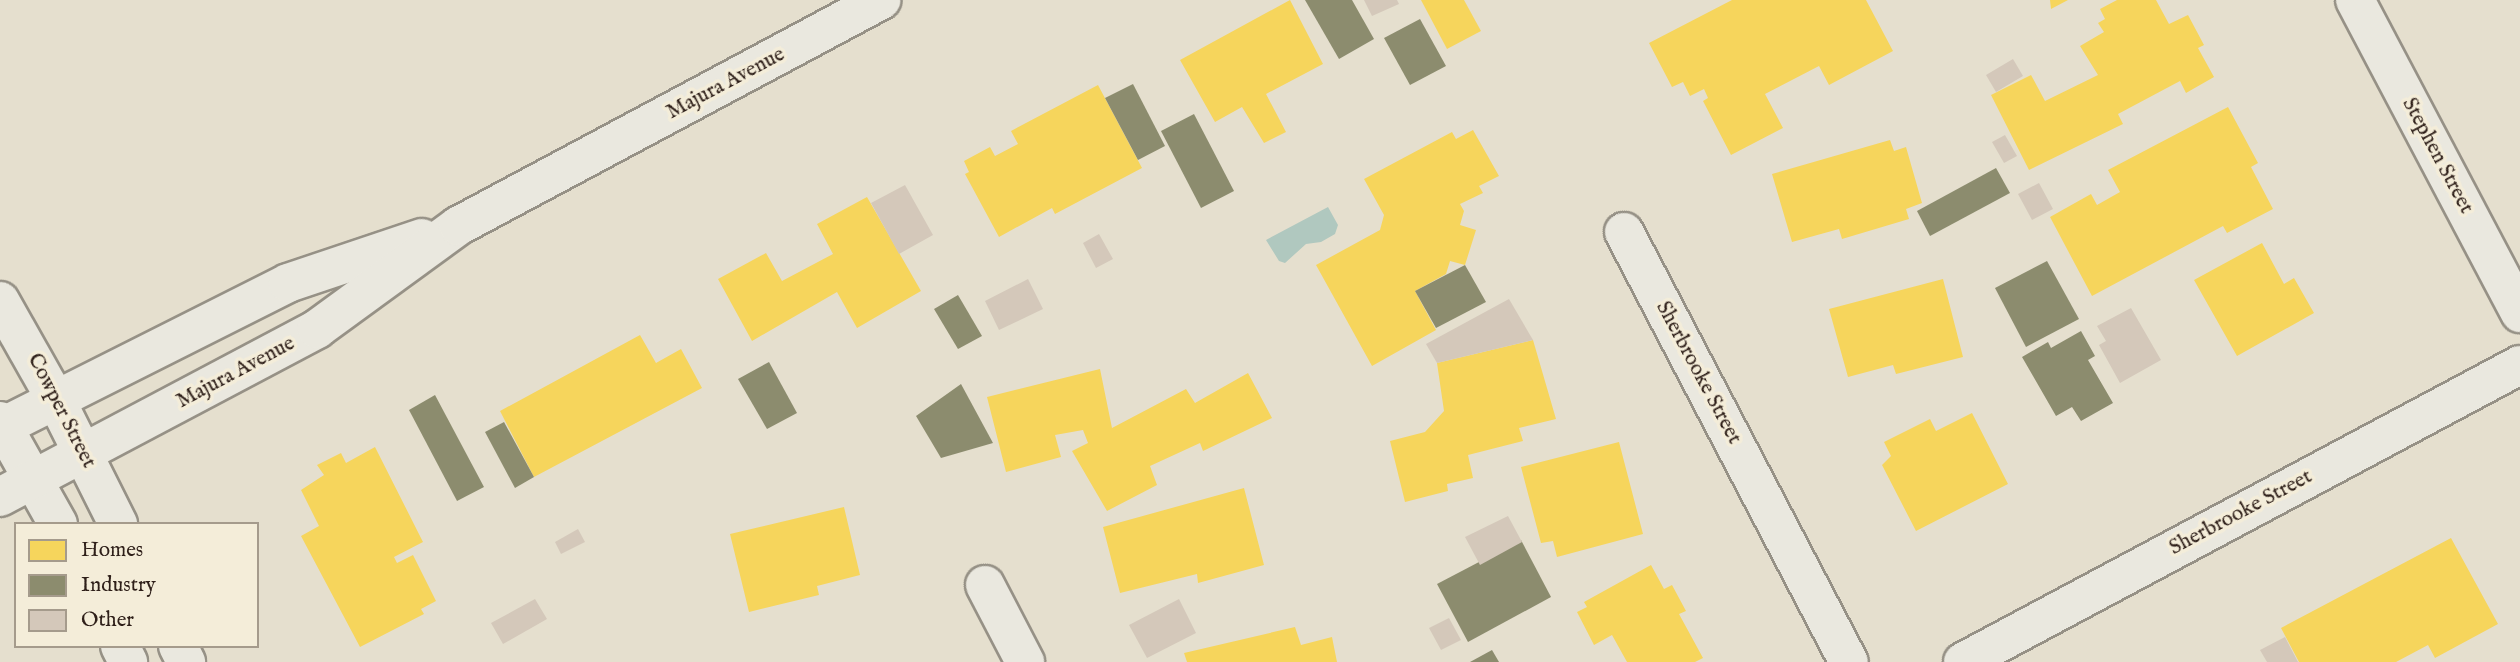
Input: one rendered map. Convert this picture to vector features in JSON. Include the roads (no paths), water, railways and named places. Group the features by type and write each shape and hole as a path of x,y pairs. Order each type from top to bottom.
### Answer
{"street":[{"name":"Majura Avenue","path":"15,489 317,329 458,226 883,0"},
{"name":"Stephen Street","path":"2355,0 2520,313"},
{"name":"Majura Avenue","path":"1,425 288,283 458,226"},
{"name":"Sherbrooke Street","path":"1624,232 1849,662"},
{"name":"Cowper Street","path":"0,301 56,400 117,522"},
{"name":"Sherbrooke Street","path":"1963,662 2520,365"},
{"path":"1,425 15,489 56,522"},
{"path":"985,585 1025,662"}]}
